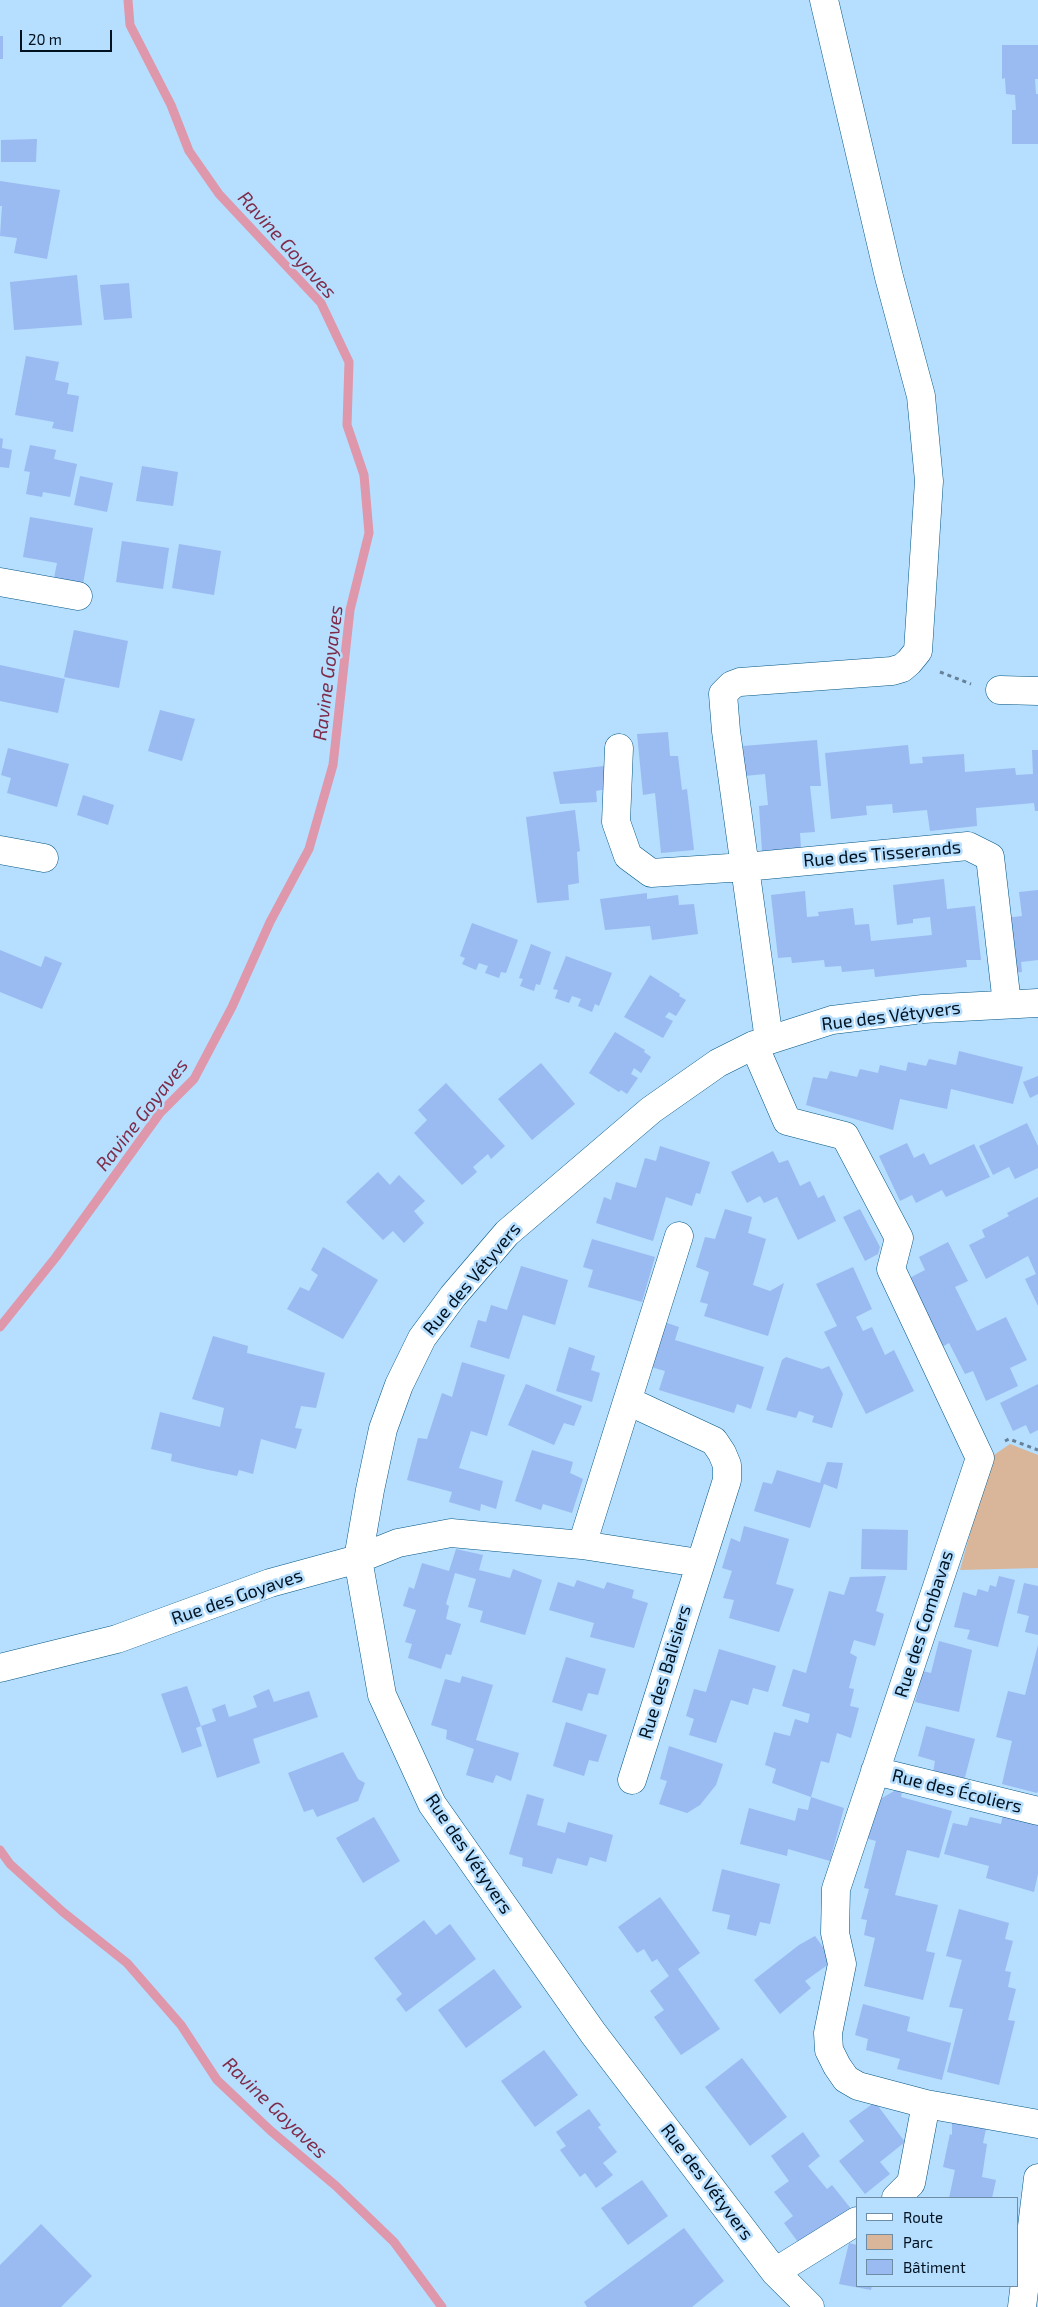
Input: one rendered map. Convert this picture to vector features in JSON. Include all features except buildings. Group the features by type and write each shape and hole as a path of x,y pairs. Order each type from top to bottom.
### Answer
{"street":[{"path":"762,1043 744,867 723,694 732,685 740,682 892,671 902,668 918,651 929,481 921,396 889,277 824,0"},
{"path":"0,582 78,596"},
{"path":"1000,690 1038,691"},
{"name":"Rue des Tisserands","path":"619,748 616,822 628,856 651,873 744,867 968,846 990,857 1007,1004"},
{"path":"0,850 44,858"},
{"name":"Rue des Vétyvers","path":"807,2306 775,2272 593,2033 432,1804 382,1695 358,1559 382,1429 399,1385 422,1338 453,1296 507,1233 651,1110 718,1063 762,1043 832,1020 923,1009 1038,1002"},
{"name":"Rue des Combavas","path":"762,1043 788,1121 845,1136 899,1238 891,1269 980,1458 836,1889 835,1933 842,1964 828,2032 829,2050 846,2078 858,2086 926,2104 1038,2124"},
{"path":"582,1545 679,1236"},
{"name":"Rue des Balisiers","path":"628,1401 714,1442 722,1453 727,1465 727,1480 699,1563 632,1780"},
{"path":"358,1559 398,1543 450,1533 582,1545 699,1563"},
{"name":"Rue des Goyaves","path":"0,1668 118,1639 270,1583 358,1559"},
{"name":"Rue des Écoliers","path":"875,1771 1038,1811"},
{"path":"897,2197 911,2183 926,2104"},
{"path":"1022,2307 1038,2178"},
{"path":"775,2272 856,2222"}],"path":[{"path":"918,651 943,675 1000,690"}],"green space":[{"path":"1010,1444 1038,1455 1038,1568 960,1570 991,1457"}],"waterway":[{"name":"Ravine Goyaves","path":"0,1327 56,1257 160,1113 194,1079 232,1007 270,922 309,849 333,765 350,610 369,533 364,475 347,425 349,362 321,303 219,194 189,151 171,105 130,25 128,0"},
{"name":"Ravine Goyaves","path":"0,1850 10,1864 63,1912 127,1963 181,2025 217,2080 271,2131 336,2186 394,2242 442,2307"}]}
